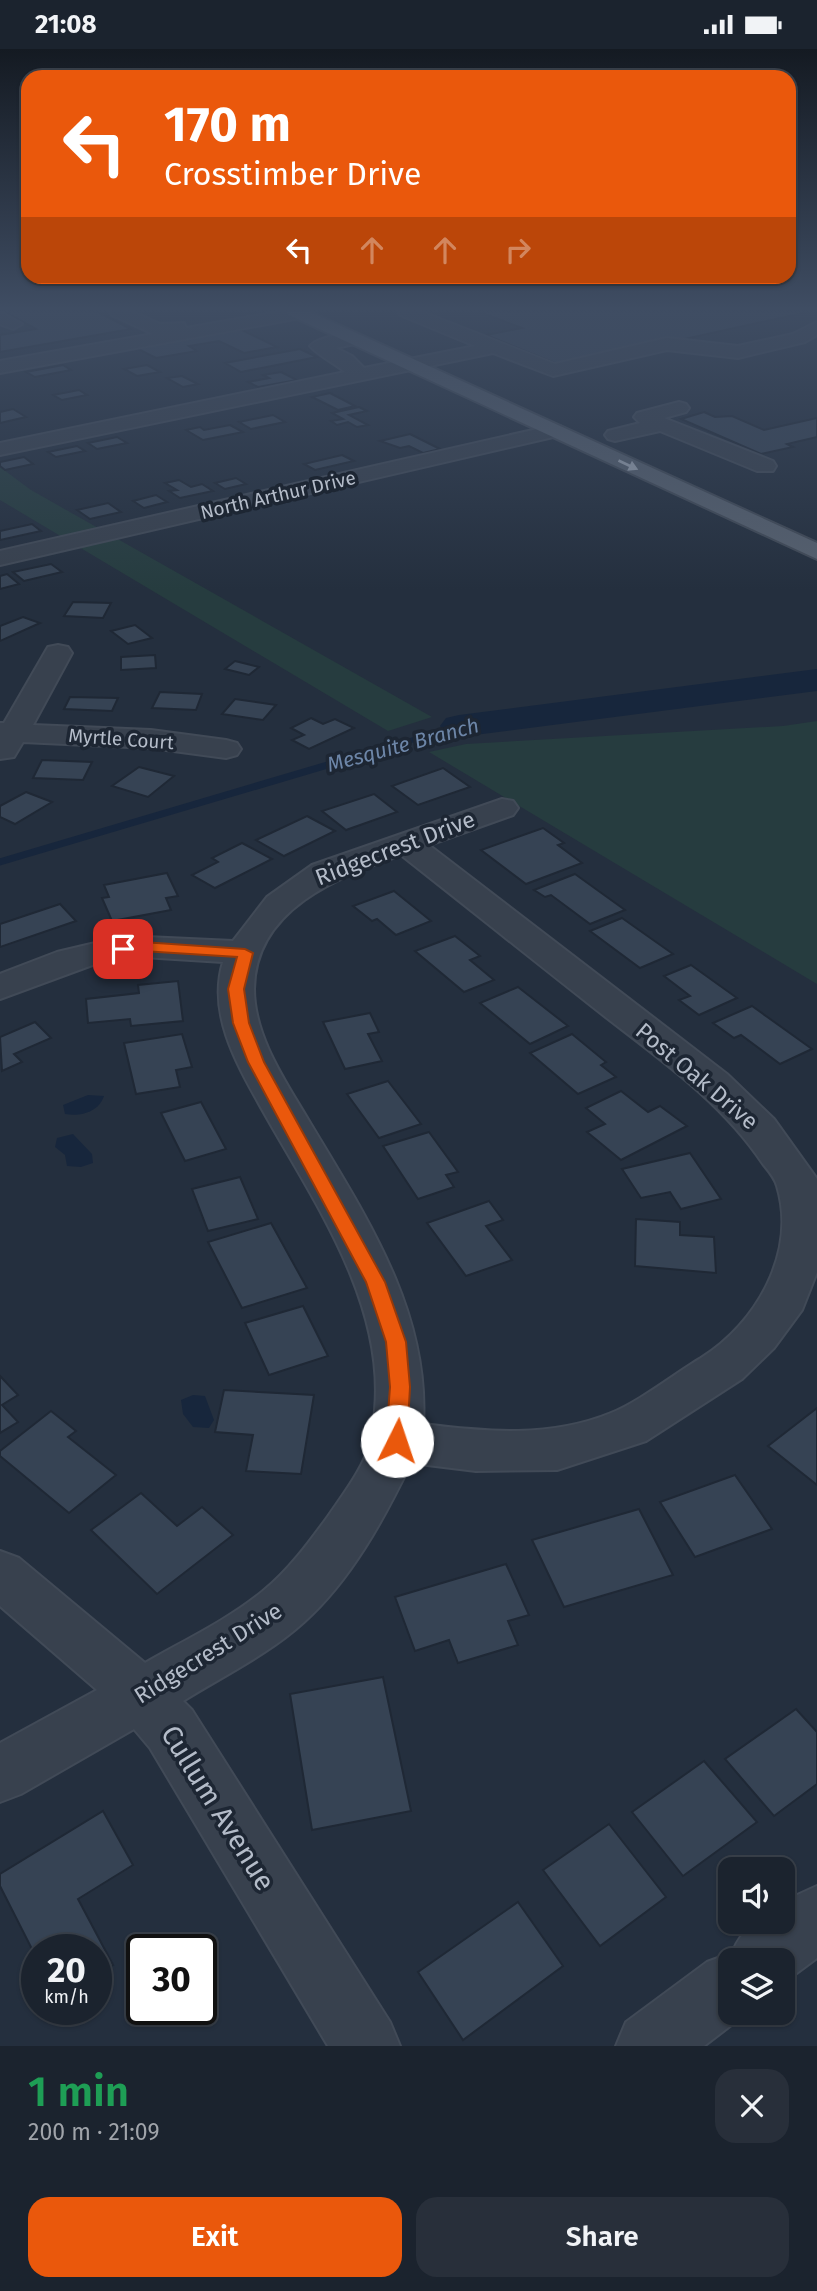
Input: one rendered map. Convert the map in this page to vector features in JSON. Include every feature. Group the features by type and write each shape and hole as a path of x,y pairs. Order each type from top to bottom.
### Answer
{"main road":[{"path":"505,404 555,431 817,552"},
{"path":"545,404 653,452"}],"street":[{"path":"0,449 216,404"},
{"path":"679,408 644,417 765,466"},
{"path":"609,433 656,422"},
{"name":"North Arthur Drive","path":"0,558 555,431"},
{"path":"5,740 58,653"},
{"name":"Myrtle Court","path":"5,740 151,739 226,749"},
{"name":"Ridgecrest Drive","path":"0,1774 227,1645 290,1602 334,1548 373,1491 397,1441 400,1387 396,1342 376,1282 252,1052 241,1023 236,989 245,953 256,931 277,906 306,882 337,865 502,808"},
{"name":"Post Oak Drive","path":"397,1441 476,1451 557,1450 629,1427 725,1366 757,1336 786,1298 811,1229 808,1184 760,1128 713,1083 405,842"},
{"path":"0,988 72,959 105,951 142,946 245,953"},
{"name":"Cullum Avenue","path":"0,1574 95,1651 142,1695 171,1729 366,2046"},
{"path":"778,1948 817,1918"},
{"path":"650,2046 718,1994"}],"green space":[{"path":"0,467 31,490 432,717 388,731 0,500"},
{"path":"817,721 817,984 429,752 466,744 783,726"}],"water":[{"path":"88,1095 104,1096 93,1110 77,1115 65,1114 63,1105"},
{"path":"73,1134 92,1154 93,1163 81,1167 67,1166 65,1155 55,1147 57,1138"},
{"path":"193,1395 205,1396 214,1420 209,1428 193,1427 183,1414 181,1400"}],"building":[{"path":"326,404 355,406 338,410"},
{"path":"359,407 367,411 349,415 368,425 357,427 348,422 337,425 331,421 343,419 332,413"},
{"path":"13,409 26,417 0,423 0,412"},
{"path":"704,412 715,417 732,416 764,430 817,418 817,437 787,444 793,447 761,454 681,419"},
{"path":"273,415 285,422 251,429 239,422"},
{"path":"230,425 243,432 203,440 186,430 200,427 204,430"},
{"path":"410,434 440,449 423,453 409,446 400,448 380,441"},
{"path":"117,437 127,443 97,449 88,443"},
{"path":"77,446 85,451 56,457 48,452"},
{"path":"342,455 354,461 315,470 304,464"},
{"path":"24,457 33,464 5,470 0,466 0,462"},
{"path":"236,478 246,484 225,489 215,483"},
{"path":"179,480 191,487 202,484 213,491 180,498 169,491 177,490 165,483"},
{"path":"156,495 167,502 144,508 133,501"},
{"path":"108,503 121,512 90,519 77,510"},
{"path":"32,524 41,531 0,540 0,531"},
{"path":"51,564 62,572 24,581 13,572"},
{"path":"7,574 19,584 0,589 0,576"},
{"path":"73,602 111,603 103,618 64,616"},
{"path":"23,617 40,623 0,641 0,626"},
{"path":"135,625 152,638 128,644 111,631"},
{"path":"155,655 156,668 121,670 121,657"},
{"path":"235,661 259,667 249,675 225,669"},
{"path":"160,692 202,694 196,710 152,708"},
{"path":"70,697 118,698 112,711 64,709"},
{"path":"235,699 276,705 263,720 222,714"},
{"path":"311,718 323,724 335,719 354,728 309,749 292,740 304,735 291,728"},
{"path":"42,760 92,762 83,780 33,778"},
{"path":"139,767 174,776 148,797 112,786"},
{"path":"443,768 470,787 418,805 392,786"},
{"path":"26,792 52,802 15,824 0,817 0,806"},
{"path":"374,794 397,812 346,830 322,811"},
{"path":"307,816 335,831 284,856 256,840"},
{"path":"543,828 564,843 558,845 582,863 526,884 481,850"},
{"path":"242,843 272,859 215,888 192,875 218,862 212,858"},
{"path":"167,873 178,896 166,898 171,910 112,921 102,898 109,897 104,885"},
{"path":"575,874 625,910 590,924 551,895 545,897 534,890"},
{"path":"394,891 431,921 396,935 377,919 372,921 353,906"},
{"path":"60,904 76,921 0,947 0,924"},
{"path":"622,918 673,954 640,968 590,931"},
{"path":"455,936 480,956 470,960 494,980 464,992 415,951"},
{"path":"691,965 737,998 699,1015 679,1000 690,996 664,976"},
{"path":"178,981 183,1021 131,1026 130,1019 88,1023 86,999 139,993 138,985"},
{"path":"518,987 568,1026 530,1044 480,1003"},
{"path":"752,1006 812,1049 780,1064 741,1035 734,1038 713,1023"},
{"path":"370,1013 379,1032 368,1034 382,1061 345,1069 323,1022"},
{"path":"35,1022 51,1038 14,1054 22,1062 2,1071 0,1037"},
{"path":"182,1034 192,1067 176,1070 180,1087 136,1094 124,1043"},
{"path":"572,1034 606,1062 601,1065 616,1077 578,1094 530,1053"},
{"path":"388,1081 421,1124 379,1138 347,1094"},
{"path":"621,1091 648,1112 660,1106 687,1126 621,1160 587,1132 605,1124 586,1108"},
{"path":"201,1102 226,1149 185,1161 161,1113"},
{"path":"429,1132 458,1172 446,1175 454,1187 418,1199 383,1146"},
{"path":"690,1153 721,1199 681,1209 670,1192 641,1198 622,1169"},
{"path":"240,1177 258,1219 208,1231 192,1189"},
{"path":"489,1201 503,1220 486,1226 512,1260 466,1276 427,1223"},
{"path":"636,1219 680,1222 680,1235 714,1237 716,1273 635,1266"},
{"path":"271,1223 307,1288 242,1308 208,1242"},
{"path":"303,1306 328,1356 269,1375 245,1323"},
{"path":"0,1376 18,1395 2,1405 18,1422 0,1433"},
{"path":"224,1390 314,1395 301,1474 246,1471 253,1435 215,1432"},
{"path":"817,1408 817,1485 768,1446"},
{"path":"51,1411 76,1431 68,1437 116,1475 69,1513 0,1456 0,1451"},
{"path":"735,1475 772,1529 695,1557 660,1502"},
{"path":"141,1493 177,1526 202,1507 233,1535 157,1594 91,1530"},
{"path":"639,1509 673,1575 564,1607 532,1540"},
{"path":"506,1564 529,1615 508,1621 518,1645 458,1663 449,1640 415,1651 395,1597"},
{"path":"383,1677 411,1811 312,1830 290,1694"},
{"path":"796,1709 817,1732 817,1784 774,1816 725,1759"},
{"path":"704,1761 757,1822 683,1876 632,1812"},
{"path":"103,1811 133,1865 78,1899 97,1934 24,1934 0,1886 0,1874"},
{"path":"609,1824 666,1897 600,1946 543,1870"},
{"path":"518,1902 563,1966 463,2040 418,1972"}],"waterway":[{"name":"Mesquite Branch","path":"459,726 817,680"},
{"name":"Mesquite Branch","path":"389,747 459,726"},
{"name":"Mesquite Branch","path":"0,862 395,745"}],"route":[{"path":"123,949 142,946 245,953 236,989 241,1023 256,1062 376,1282 396,1342 400,1387 397,1441"}]}
